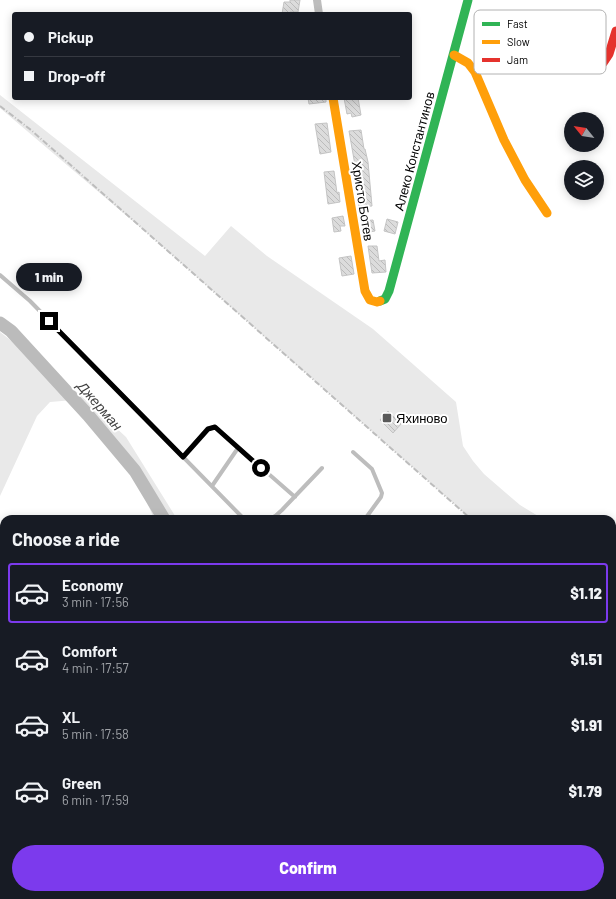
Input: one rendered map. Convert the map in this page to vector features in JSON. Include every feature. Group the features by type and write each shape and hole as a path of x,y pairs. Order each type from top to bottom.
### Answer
{"street":[{"path":"317,0 319,12"},
{"name":"Алеко Константинов","path":"377,302 385,299 389,291 468,0"},
{"path":"606,58 609,54 616,31"},
{"path":"454,55 460,57 468,63 474,71"},
{"path":"476,74 504,140 526,180 547,213"},
{"name":"Христо Ботев","path":"333,100 365,291 370,300 377,302"}],"lane":[{"path":"0,275 30,301 240,515"},
{"path":"183,457 211,427 215,427 295,497"},
{"path":"212,486 238,448"},
{"path":"353,452 372,469 382,493 381,497 368,515"},
{"path":"277,515 322,468"}],"shaded area":[{"path":"0,95 205,256 231,226 267,256 373,329 456,402 463,446 473,461 484,474 520,505 536,515 466,515 155,240 0,108"},
{"path":"0,332 78,393 126,437 175,515 152,515 139,486 119,456 73,400 50,402 37,416 0,496"}],"building":[{"path":"290,0 300,0 298,12 282,12 284,2 290,2"},
{"path":"308,100 326,100 326,102 309,104"},
{"path":"344,100 358,100 361,115 352,117 351,113 347,114"},
{"path":"327,123 331,152 320,154 315,124"},
{"path":"361,130 368,162 372,206 359,207 354,171 356,171 349,131"},
{"path":"334,171 337,193 339,192 340,202 328,204 324,172"},
{"path":"343,216 345,226 340,226 341,231 334,232 332,218"},
{"path":"387,219 398,222 395,234 384,231"},
{"path":"373,220 375,231 364,233 362,221"},
{"path":"368,246 377,246 379,261 385,260 386,272 372,273"},
{"path":"351,256 354,274 342,276 339,258"},
{"path":"388,411 401,424 393,433 380,420"}],"waterway":[{"name":"Джерман","path":"0,323 11,331 88,415 135,471 162,515"}],"railway":[{"path":"0,106 31,130 466,515"}],"traffic: fast":[{"path":"380,301 385,299 389,291 468,0"}],"traffic: slow":[{"path":"454,55 468,63 474,71"},
{"path":"476,74 504,140 525,180 547,213"},
{"path":"333,100 365,291 370,300 377,302 380,301"}],"traffic: jam":[{"path":"606,58 609,54 616,31"}],"place":[{"name":"Яхиново","path":"387,418"}],"route":[{"path":"49,321 183,457 208,429 215,427 261,468"}]}
